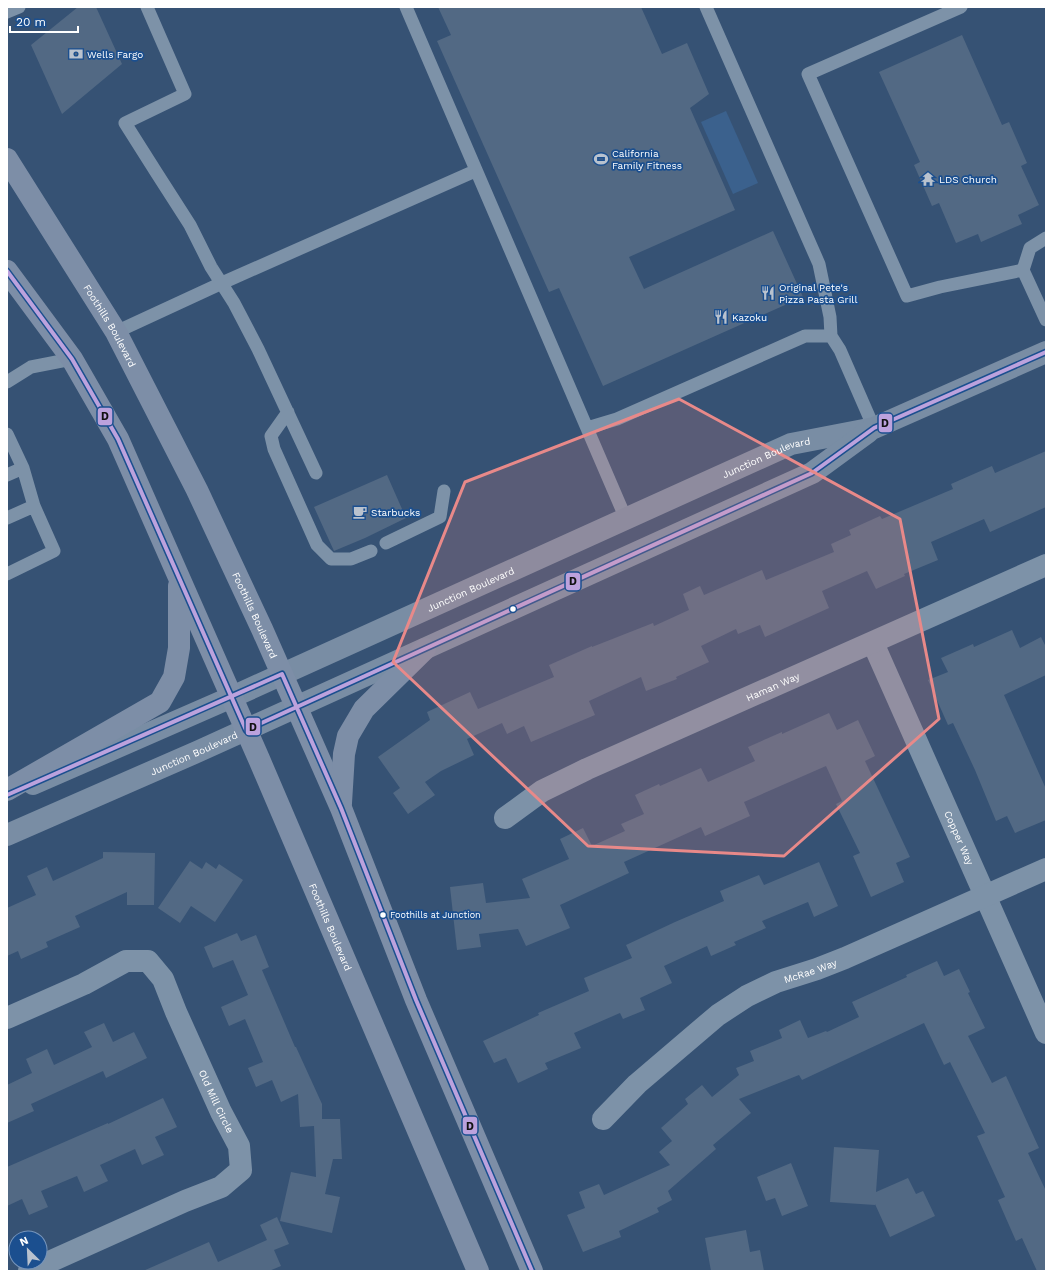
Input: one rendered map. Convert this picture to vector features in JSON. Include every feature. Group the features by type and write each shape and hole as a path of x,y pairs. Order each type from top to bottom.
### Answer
{"main road":[{"name":"Foothills Boulevard","path":"9,163 116,332 197,490 282,674 341,808 416,1000 532,1271"},
{"name":"Foothills Boulevard","path":"7,271 72,359 118,439 232,697 478,1271"},
{"name":"Junction Boulevard","path":"7,835 246,730 812,473 874,428 1046,352"},
{"name":"Junction Boulevard","path":"7,795 232,697 791,444 874,428"},
{"path":"7,790 160,702 174,677 176,670 179,648 180,579"},
{"path":"341,808 344,754 348,736 364,709 425,649"}],"street":[{"name":"Haman Way","path":"505,818 542,791 587,769 1046,565"},
{"name":"Copper Way","path":"873,643 1046,1033"},
{"name":"McRae Way","path":"603,1119 637,1084 718,1015 747,996 776,982 845,958 1046,869"},
{"name":"Old Mill Circle","path":"7,1018 84,984 126,961 148,961 163,979 176,1012 221,1112 239,1146 241,1170 221,1187 186,1201 29,1271"}],"lane":[{"path":"7,12 19,7"},
{"path":"147,7 185,94 125,123 190,225 211,267 222,283 258,349 316,473"},
{"path":"406,7 626,519"},
{"path":"706,7 819,264 830,317 831,336 840,350 874,428"},
{"path":"961,7 808,74 907,296 940,287 1024,270"},
{"path":"116,332 475,170"},
{"path":"1046,238 1030,248 1024,270 1046,320"},
{"path":"587,428 616,419 805,336 831,336"},
{"path":"7,382 31,367 72,359"},
{"path":"288,412 272,436 274,449 317,545 331,559 351,559 370,550"},
{"path":"7,434 23,468 34,506 54,551 7,574"},
{"path":"7,475 23,468"},
{"path":"386,543 440,517 444,491"},
{"path":"7,518 34,506"}],"highlighted area":[{"path":"679,399 900,519 939,719 784,856 588,846 393,662 465,482"}],"water":[{"path":"726,111 758,183 733,194 701,122"}],"building":[{"name":"Wells Fargo","path":"78,7 96,7 122,64 62,114 31,45"},
{"name":"California Family Fitness","path":"438,7 641,7 662,54 687,43 709,94 690,108 735,210 629,257 644,289 773,231 803,297 603,386 559,288 549,292 437,41 451,35"},
{"path":"962,35 1002,125 1009,122 1027,163 1021,166 1039,205 1018,215 1022,224 981,242 978,234 956,243 939,203 932,206 914,165 920,162 879,72"},
{"path":"1046,451 1046,507 990,532 984,519 931,542 938,560 904,574 905,576 876,589 867,571 822,591 829,608 765,637 760,625 738,634 736,629 701,646 709,662 676,677 677,679 646,691 641,677 589,701 595,715 531,742 524,726 507,734 502,723 467,739 474,755 441,771 425,782 435,795 408,814 393,793 400,788 378,757 430,720 427,712 470,692 478,709 554,677 549,665 592,646 653,623 654,626 689,610 683,594 700,586 704,595 762,570 766,580 834,552 831,544 851,535 849,530 880,516 882,519 953,489 951,484 992,466 995,473"},
{"name":"Starbucks","path":"387,475 406,518 334,551 314,507"},
{"path":"1012,630 1020,648 1041,637 1046,647 1046,675 1004,695 1046,789 1046,820 1015,833 1007,816 996,821 975,770 953,723 948,725 928,680 948,672 941,658 973,644 974,647"},
{"path":"829,713 837,730 858,720 875,756 865,761 910,857 896,863 904,882 871,897 853,856 860,853 836,804 842,801 826,766 744,802 750,816 705,836 701,827 624,862 629,873 560,905 570,928 526,946 518,929 479,934 481,947 457,950 450,887 483,883 486,903 530,898 522,879 569,859 560,839 583,828 592,846 625,831 621,824 644,814 635,795 701,768 708,782 755,761 748,747"},
{"path":"103,852 155,853 154,905 127,905 127,892 75,916 80,927 46,942 48,947 21,959 18,951 7,956 7,908 36,895 27,876 47,867 53,881 103,858"},
{"path":"190,861 202,869 206,862 216,869 219,864 243,880 215,922 191,906 180,923 158,908"},
{"path":"819,862 838,906 814,917 808,902 762,921 766,928 734,942 736,945 711,956 707,946 664,966 672,983 640,998 645,1010 623,1019 620,1013 574,1033 581,1048 545,1063 548,1069 518,1083 506,1058 494,1063 483,1041 539,1015 538,1013 589,991 584,978 632,958 626,945 724,901 720,891 759,875 764,885"},
{"path":"237,933 241,941 256,935 269,967 262,970 295,1047 322,1104 322,1119 340,1119 342,1159 333,1159 325,1194 340,1197 332,1233 280,1221 291,1172 316,1177 314,1126 300,1127 298,1094 281,1102 272,1080 256,1087 248,1068 263,1062 245,1019 229,1026 221,1007 248,995 233,960 213,968 204,947"},
{"path":"937,961 944,976 959,969 970,992 968,993 985,1028 968,1036 992,1083 1006,1076 1039,1148 1028,1153 1046,1191 1046,1271 1037,1271 1022,1238 1016,1241 998,1200 1005,1197 977,1136 985,1133 950,1062 944,1065 924,1023 802,1080 799,1075 739,1099 751,1113 713,1145 716,1149 668,1191 672,1200 657,1208 659,1212 619,1231 621,1237 583,1252 567,1215 585,1208 579,1192 599,1184 604,1195 670,1165 659,1152 672,1141 661,1128 688,1104 685,1099 702,1085 712,1097 739,1075 736,1068 754,1061 750,1051 782,1038 779,1030 800,1020 808,1038 826,1031 827,1032 859,1017 852,1002 907,977 906,975"},
{"path":"104,1023 113,1042 134,1032 147,1058 106,1078 103,1071 31,1104 34,1111 7,1123 7,1085 32,1073 26,1059 47,1049 54,1065 92,1047 84,1032"},
{"path":"163,1098 177,1127 155,1137 164,1155 142,1165 135,1149 100,1165 108,1181 84,1192 77,1176 41,1191 48,1207 29,1215 22,1199 7,1206 7,1167 108,1124"},
{"path":"834,1147 879,1150 876,1192 908,1178 916,1194 923,1191 935,1216 890,1237 875,1204 830,1202"},
{"path":"791,1163 808,1206 782,1216 775,1198 766,1201 757,1177"},
{"path":"277,1217 289,1244 274,1250 281,1266 269,1271 143,1271 209,1242 218,1262 267,1240 260,1225"},
{"path":"746,1230 750,1252 760,1250 764,1271 711,1271 705,1238"}],"transit line":[{"name":"D","path":"7,271 72,359 118,439 246,730 812,473 874,428 1046,352"},
{"name":"D","path":"7,795 282,674 341,808 416,1000 532,1271"}],"place":[{"name":"Wells Fargo","path":"76,54"},
{"name":"California Family Fitness","path":"601,159"},
{"name":"LDS Church","path":"928,179"},
{"name":"Original Pete's Pizza Pasta Grill","path":"768,293"},
{"name":"Kazoku","path":"721,317"},
{"name":"Starbucks","path":"360,512"},
{"name":"Foothills at Junction","path":"383,915"}]}
